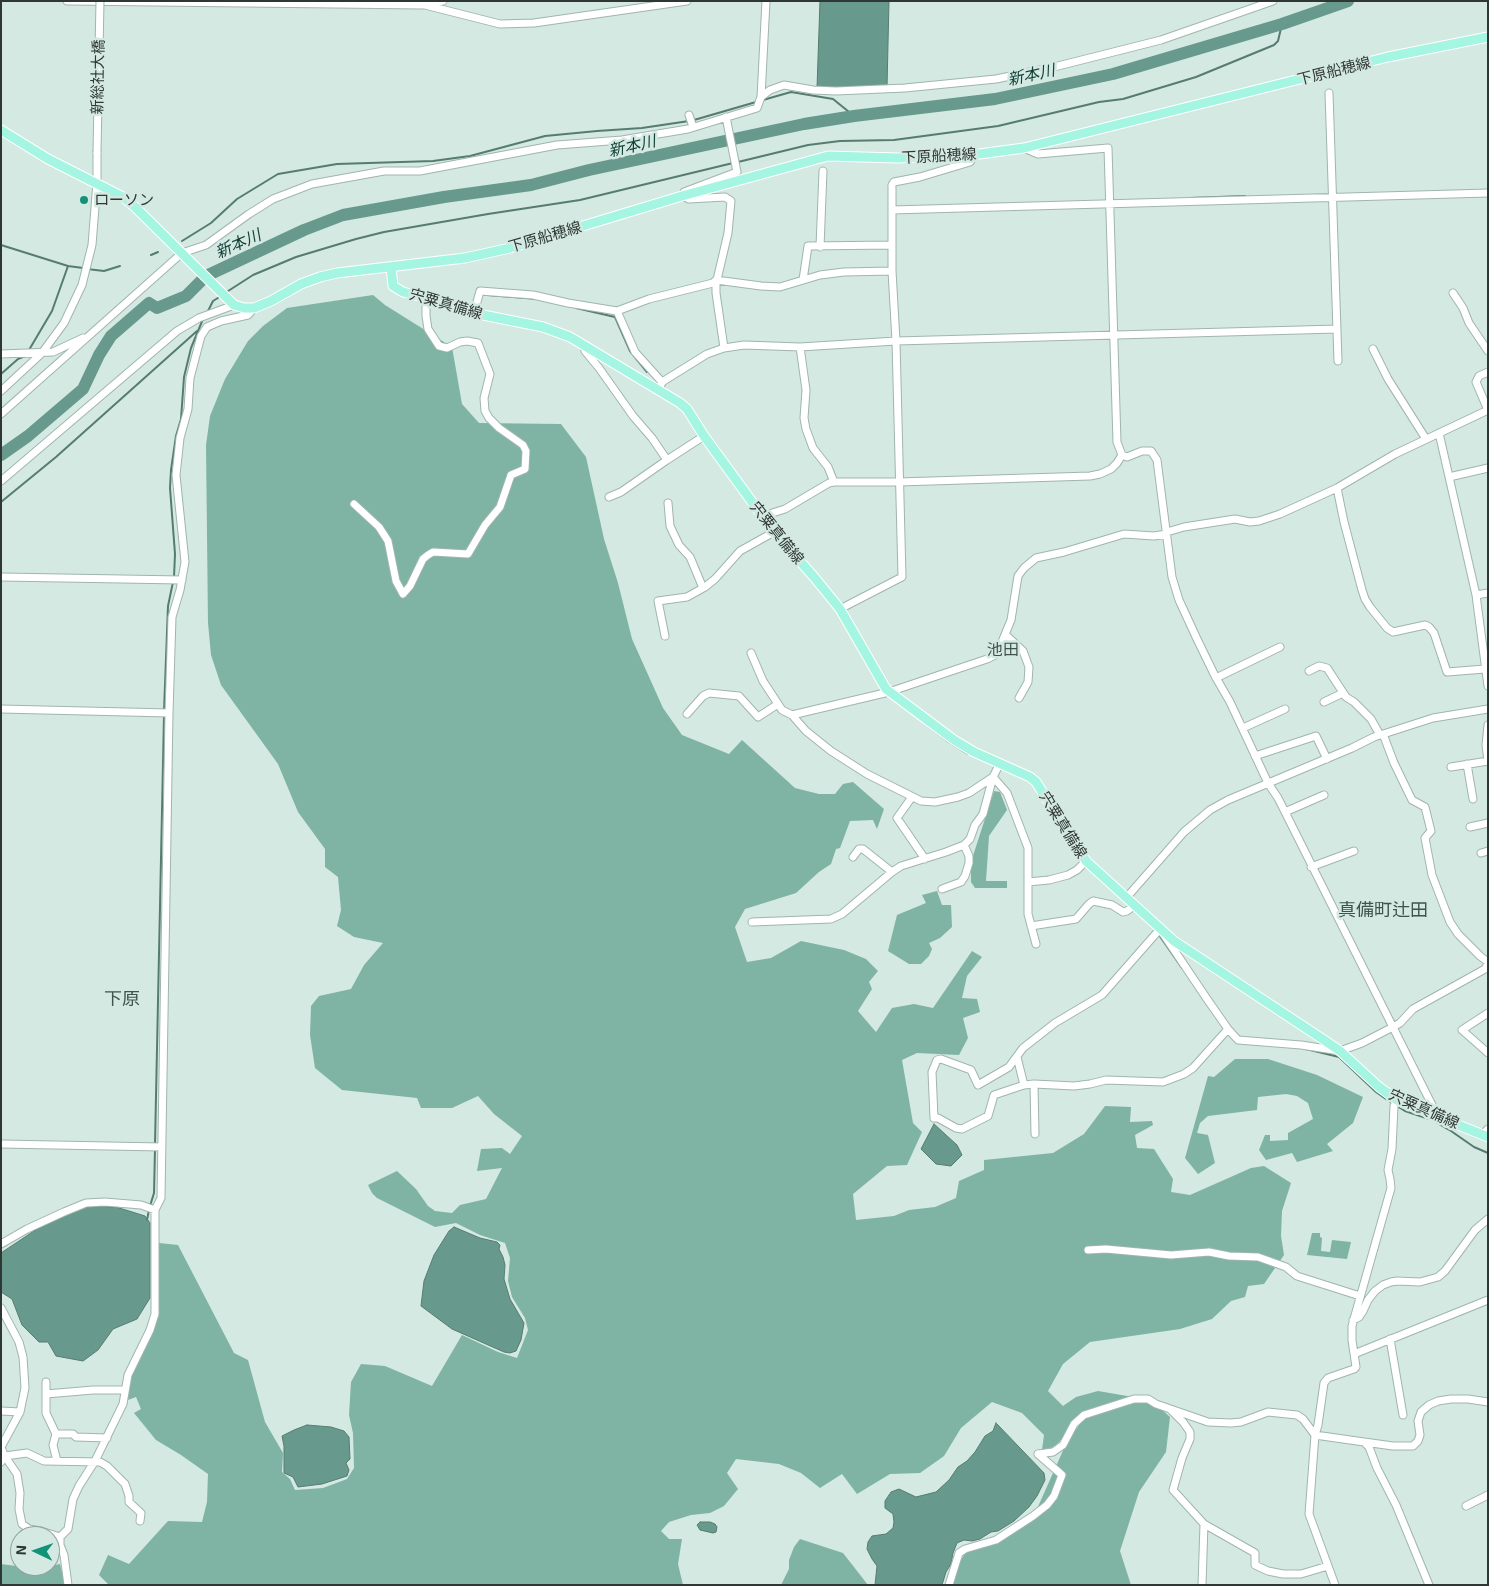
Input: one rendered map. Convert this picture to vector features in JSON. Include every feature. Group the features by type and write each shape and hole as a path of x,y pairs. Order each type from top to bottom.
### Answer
{"main road":[{"name":"下原船穂線","path":"391,267 465,258 510,248 682,196 828,156 898,158 972,155 1024,148 1388,57 1488,37"},
{"path":"1,130 48,159 123,197 234,305 254,308 301,284 320,277 337,273 391,267"},
{"name":"宍粟真備線","path":"391,267 393,286 403,292 474,313 543,327 570,337 660,386 687,409 704,436 763,516 772,534 814,577 840,609 880,680 889,692 954,740 1030,777 1036,782 1086,861 1127,897 1133,906 1158,931 1340,1051 1396,1103 1486,1134"}],"street":[{"path":"67,1 423,5 443,1"},
{"name":"新総社大橋","path":"42,353 64,322 82,284 92,246 96,182 100,1"},
{"path":"423,5 500,24 534,23 687,1"},
{"path":"1,414 184,255 206,245 249,214 274,199 312,184 384,171 420,171 528,150 622,140 691,121 726,117 756,108 761,97 766,1"},
{"path":"761,97 770,90 784,85 812,90 836,91 913,87 996,79 1054,67 1161,40 1273,1"},
{"path":"1329,93 1338,361"},
{"path":"724,348 716,293 716,280 728,233 731,201 725,197 689,200 682,196 684,192 737,172 726,117"},
{"path":"763,516 784,509 834,482 899,482 1090,476 1100,474 1117,463 1122,455 1118,442 1108,148 1038,154 1024,148"},
{"path":"840,609 902,577 896,341 892,271 892,184 970,162 972,155"},
{"path":"820,247 822,171"},
{"path":"892,210 1332,195 1488,193"},
{"path":"803,280 808,246 892,245"},
{"path":"474,313 480,291 533,295 617,311 649,299 713,283 716,280 780,287 820,275 844,272 892,271"},
{"path":"1453,293 1488,351"},
{"path":"354,504 379,527 388,542 396,581 403,594 410,586 423,559 428,555 433,552 468,554 485,525 500,507 511,474 525,469 526,451 523,445 499,428 485,411 484,398 490,374 478,343 467,341 447,348 439,346 428,329 426,298"},
{"path":"1,481 177,330 199,318 234,305"},
{"path":"60,1537 68,1529 73,1499 79,1486 95,1461 123,1404 128,1375 150,1330 155,1314 155,1210 161,1198 172,617 185,562 176,475 180,438 188,409 190,378 201,336 207,326 221,321 248,316 254,308"},
{"path":"617,311 635,352 660,386 707,354 724,348 744,345 800,347 896,341 1337,329"},
{"path":"1,354 53,352 91,334"},
{"path":"584,345 585,351 667,460"},
{"path":"800,347 806,390 804,418 806,428 813,448 828,467 834,482"},
{"path":"1373,349 1388,379 1426,438"},
{"path":"1,391 42,353"},
{"path":"792,715 889,692 995,655 1006,635 1011,620 1018,576 1036,558 1064,552 1124,534 1154,536 1184,527 1235,519 1250,522 1259,521 1280,514 1337,488 1395,454 1488,410 1476,382 1479,376 1488,372"},
{"path":"1439,433 1476,595 1488,686"},
{"path":"609,497 621,492 704,436"},
{"path":"1122,455 1127,457 1142,451 1151,451 1157,460 1172,577 1180,600 1216,678 1230,702 1268,783 1393,1027 1432,1105 1435,1115"},
{"path":"1449,477 1488,468"},
{"path":"1337,488 1344,522 1365,599 1387,628 1393,632 1425,625 1434,633 1447,672 1485,669"},
{"path":"668,503 670,526 679,545 690,557 703,588"},
{"path":"664,636 658,601 687,597 703,588 715,580 740,551 772,534"},
{"path":"1,577 182,580"},
{"path":"1476,595 1488,593"},
{"path":"1006,635 1023,650 1029,667 1028,682 1019,698"},
{"path":"1216,678 1280,647"},
{"path":"751,653 763,681 782,710 792,715 806,731 831,752 867,774 921,801 935,802 969,792 993,777"},
{"path":"1227,1030 1193,1068 1184,1074 1163,1082 1106,1080 1074,1086 1024,1085 994,1095 988,1116 962,1129 934,1118 932,1072 937,1060 941,1059 971,1070 978,1085 1009,1067 1023,1048 1055,1023 1102,995 1158,931 1227,1030 1240,1040 1301,1045 1340,1051 1362,1043 1393,1027 1413,1009 1485,969 1488,962 1458,934 1450,922 1432,875 1425,838 1431,831 1425,807 1412,800 1381,734 1371,719 1343,693 1327,668 1319,666 1309,671"},
{"path":"687,714 703,696 709,693 740,696 758,717 778,704"},
{"path":"1324,702 1343,693"},
{"path":"1,709 169,712"},
{"path":"1243,728 1285,709"},
{"path":"1127,897 1184,832 1210,810 1228,800 1381,734 1433,718 1488,709"},
{"path":"1451,767 1488,761 1486,745 1488,726"},
{"path":"1255,756 1316,736 1327,758"},
{"path":"752,922 831,919 842,914 901,866 964,845 970,839 974,825 983,814 993,777 1000,763"},
{"path":"1467,764 1473,799"},
{"path":"993,777 1007,793 1028,848 1028,914 1036,944"},
{"path":"1284,812 1324,795"},
{"path":"912,797 897,818 925,859"},
{"path":"1470,827 1488,823"},
{"path":"942,889 961,882 965,876 969,863 964,845"},
{"path":"853,857 859,849 863,849 892,872"},
{"path":"1311,867 1354,851"},
{"path":"1028,882 1049,880 1068,875 1077,870 1086,861"},
{"path":"1031,926 1076,919 1093,901 1112,905 1123,912 1127,912 1133,906"},
{"path":"1488,1013 1462,1030 1488,1053"},
{"path":"1017,1057 1024,1085"},
{"path":"1034,1084 1035,1134"},
{"path":"1335,1585 1309,1514 1315,1435 1324,1383 1328,1378 1356,1367 1352,1326 1391,1188 1388,1170 1396,1103"},
{"path":"1,1144 162,1147"},
{"path":"1,1244 27,1229 86,1203 105,1202 141,1205 155,1210"},
{"path":"1354,1320 1359,1317 1374,1291 1383,1285 1397,1281 1420,1282 1438,1277 1449,1266 1475,1230 1488,1219"},
{"path":"1088,1250 1106,1249 1171,1255 1210,1252 1229,1256 1258,1257 1286,1267 1297,1276 1360,1296"},
{"path":"1354,1354 1488,1300"},
{"path":"1,1308 19,1342 23,1357 25,1388 20,1412 1,1447 3,1455 17,1474 20,1493 19,1509 22,1524 25,1526"},
{"path":"1390,1339 1403,1415"},
{"path":"46,1382 46,1413 56,1434 53,1445 57,1461"},
{"path":"46,1394 94,1390 125,1390"},
{"path":"949,1585 959,1553 965,1549 996,1540 1048,1505 1054,1496 1062,1475 1038,1454 1053,1452 1063,1444 1074,1424 1084,1415 1134,1399 1148,1399 1208,1422 1241,1422 1268,1412 1289,1413 1303,1419 1315,1435 1393,1446 1413,1446 1418,1441 1420,1435 1418,1421 1421,1412 1429,1405 1451,1399 1488,1402"},
{"path":"1169,1408 1190,1432 1190,1439 1182,1458 1173,1490 1204,1524 1255,1552 1255,1565 1268,1571 1283,1574 1301,1574 1328,1566"},
{"path":"1,1411 20,1412"},
{"path":"56,1434 106,1438"},
{"path":"1364,1442 1369,1447 1377,1468 1396,1505 1429,1585"},
{"path":"3,1455 27,1453 44,1461 95,1461 107,1466 126,1484 129,1502 140,1513 140,1521"},
{"path":"1466,1506 1488,1495"},
{"path":"1202,1585 1204,1524"},
{"path":"60,1545 64,1555 68,1585"}],"shaded area":[{"path":"820,1 889,1 887,87 817,88"},
{"path":"373,295 385,305 452,347 462,404 479,423 561,424 586,457 604,539 618,583 632,639 663,708 682,735 729,754 742,740 795,788 819,794 835,794 843,784 853,782 884,809 877,829 873,820 850,821 840,848 836,849 831,864 796,893 745,909 735,927 747,962 771,958 801,941 844,950 866,959 878,971 869,982 872,989 858,1011 876,1032 892,1008 914,1004 933,1008 972,951 982,957 967,976 962,998 977,999 980,1012 963,1018 968,1038 959,1055 917,1053 902,1060 913,1123 922,1132 907,1165 887,1166 853,1194 856,1220 894,1216 909,1210 935,1207 956,1198 959,1181 984,1170 984,1160 1053,1153 1084,1134 1105,1106 1131,1107 1130,1122 1152,1121 1153,1125 1135,1135 1137,1148 1154,1149 1173,1179 1171,1192 1190,1195 1251,1168 1264,1166 1291,1183 1282,1211 1281,1236 1284,1255 1264,1284 1248,1286 1245,1297 1231,1301 1212,1319 1180,1329 1090,1342 1063,1364 1048,1391 1063,1406 1076,1397 1098,1391 1133,1397 1082,1413 1072,1421 1062,1439 1054,1447 1042,1450 1044,1435 1022,1413 992,1402 961,1428 944,1456 920,1473 890,1474 857,1494 842,1474 820,1488 801,1473 779,1464 736,1459 727,1473 738,1489 724,1506 710,1513 691,1515 669,1522 661,1531 669,1539 682,1539 678,1564 683,1585 109,1585 99,1575 108,1555 129,1564 168,1521 202,1522 207,1502 208,1474 156,1440 134,1413 141,1409 136,1397 128,1400 130,1377 159,1316 159,1243 178,1245 234,1353 248,1360 265,1422 283,1453 282,1472 290,1479 295,1490 323,1488 347,1479 354,1468 353,1433 349,1415 351,1382 361,1364 385,1366 432,1386 462,1335 498,1352 517,1358 528,1330 525,1318 512,1297 508,1281 510,1258 505,1243 480,1235 456,1223 435,1227 377,1198 368,1185 397,1171 416,1189 428,1206 435,1211 452,1213 460,1205 486,1199 502,1168 477,1171 481,1149 502,1148 510,1154 522,1136 494,1114 478,1096 452,1108 421,1108 417,1098 342,1090 315,1068 310,1035 311,1006 319,996 351,989 364,965 383,943 354,937 337,926 341,910 338,877 325,867 325,849 298,812 278,764 221,685 211,655 208,623 206,445 210,416 225,379 248,341 263,326 287,308"},
{"path":"994,791 1000,792 1007,810 989,836 986,881 1007,881 1007,888 975,888 971,882 971,862"},
{"path":"937,891 942,905 951,905 952,927 940,938 929,943 932,949 929,956 921,964 909,964 888,951 897,915 926,903 922,895"},
{"path":"1235,1059 1268,1059 1317,1075 1363,1097 1353,1123 1327,1144 1333,1151 1297,1162 1292,1153 1266,1160 1259,1150 1265,1135 1270,1135 1270,1141 1288,1140 1288,1133 1313,1119 1308,1103 1297,1096 1286,1094 1258,1097 1257,1110 1208,1116 1200,1123 1197,1133 1208,1135 1215,1163 1198,1174 1185,1158 1208,1076 1214,1077"},
{"path":"934,1124 957,1145 962,1155 951,1166 936,1164 921,1149"},
{"path":"87,1206 116,1207 145,1216 150,1223 150,1298 137,1319 113,1329 98,1350 83,1361 56,1356 48,1342 39,1342 22,1325 12,1299 1,1292 1,1253 52,1219"},
{"path":"454,1227 480,1238 497,1242 500,1245 499,1249 505,1265 504,1279 510,1299 524,1323 521,1340 516,1351 504,1352 452,1329 421,1306 424,1281 434,1255 449,1231"},
{"path":"1312,1233 1320,1233 1322,1238 1321,1251 1330,1252 1332,1240 1351,1242 1347,1259 1307,1255"},
{"path":"1134,1401 1147,1401 1160,1408 1170,1417 1166,1452 1139,1492 1120,1551 1131,1585 946,1585 967,1550 1000,1534 1037,1509 1065,1446 1085,1417"},
{"path":"996,1423 1044,1473 1045,1480 1029,1507 1014,1521 998,1531 991,1532 980,1539 964,1540 957,1543 942,1585 875,1585 877,1566 867,1549 868,1542 872,1536 886,1534 893,1528 893,1514 885,1508 885,1501 891,1492 899,1489 916,1497 936,1492 949,1480 958,1467 975,1452 985,1436 993,1431"},
{"path":"307,1425 331,1427 344,1431 349,1437 350,1459 346,1463 349,1470 347,1476 322,1484 298,1487 293,1477 284,1473 282,1436"},
{"path":"700,1522 715,1524 717,1527 716,1532 700,1530 697,1525"},
{"path":"800,1539 843,1553 868,1585 781,1585 789,1569 789,1560 794,1547"},
{"path":"1,1564 10,1565 10,1576 60,1576 60,1564 65,1585 1,1585"}],"waterway":[{"name":"新本川","path":"1,455 28,436 83,389 99,355 111,336 149,303 157,308 186,296 206,276 304,230 343,215 444,197 531,185 589,170 804,124 995,99 1113,74 1282,24 1348,1"},
{"path":"738,162 808,145 840,141 894,140 998,126 1099,102 1123,99 1196,77 1274,45 1278,41 1282,24"},
{"path":"763,100 791,92 833,99 854,116"},
{"path":"694,120 756,102"},
{"path":"182,241 211,223 237,199 278,174 337,164 433,161 470,156 545,136 642,128 689,121"},
{"path":"225,293 253,275 296,257 356,239 384,232 580,200 733,163"},
{"path":"1190,198 1245,196"},
{"path":"1,245 68,266 83,268"},
{"path":"151,255 158,252"},
{"path":"29,350 52,311 68,266"},
{"path":"87,269 104,271 120,266"},
{"path":"488,295 538,299"},
{"path":"207,313 213,301 221,296"},
{"path":"576,308 615,317 630,351 647,372"},
{"path":"174,577 175,554 170,488 171,470 176,436 181,419 184,377 191,348 203,319"},
{"path":"1,502 56,457 197,331"},
{"path":"1,374 18,359 25,356"},
{"path":"775,540 792,559"},
{"path":"164,711 168,606 173,582"},
{"path":"155,1144 164,716"},
{"path":"923,722 968,754"},
{"path":"1159,935 1182,968"},
{"path":"1306,1049 1339,1057 1376,1092 1393,1104"},
{"path":"1397,1106 1405,1111 1432,1120 1474,1147 1488,1153"},
{"path":"150,1206 154,1193 155,1149"},
{"path":"147,1220 149,1210"}],"place":[{"name":"ローソン","path":"84,200"}],"district":[{"name":"池田","path":"1003,650"},
{"name":"真備町辻田","path":"1383,910"},
{"name":"下原","path":"122,999"}]}
